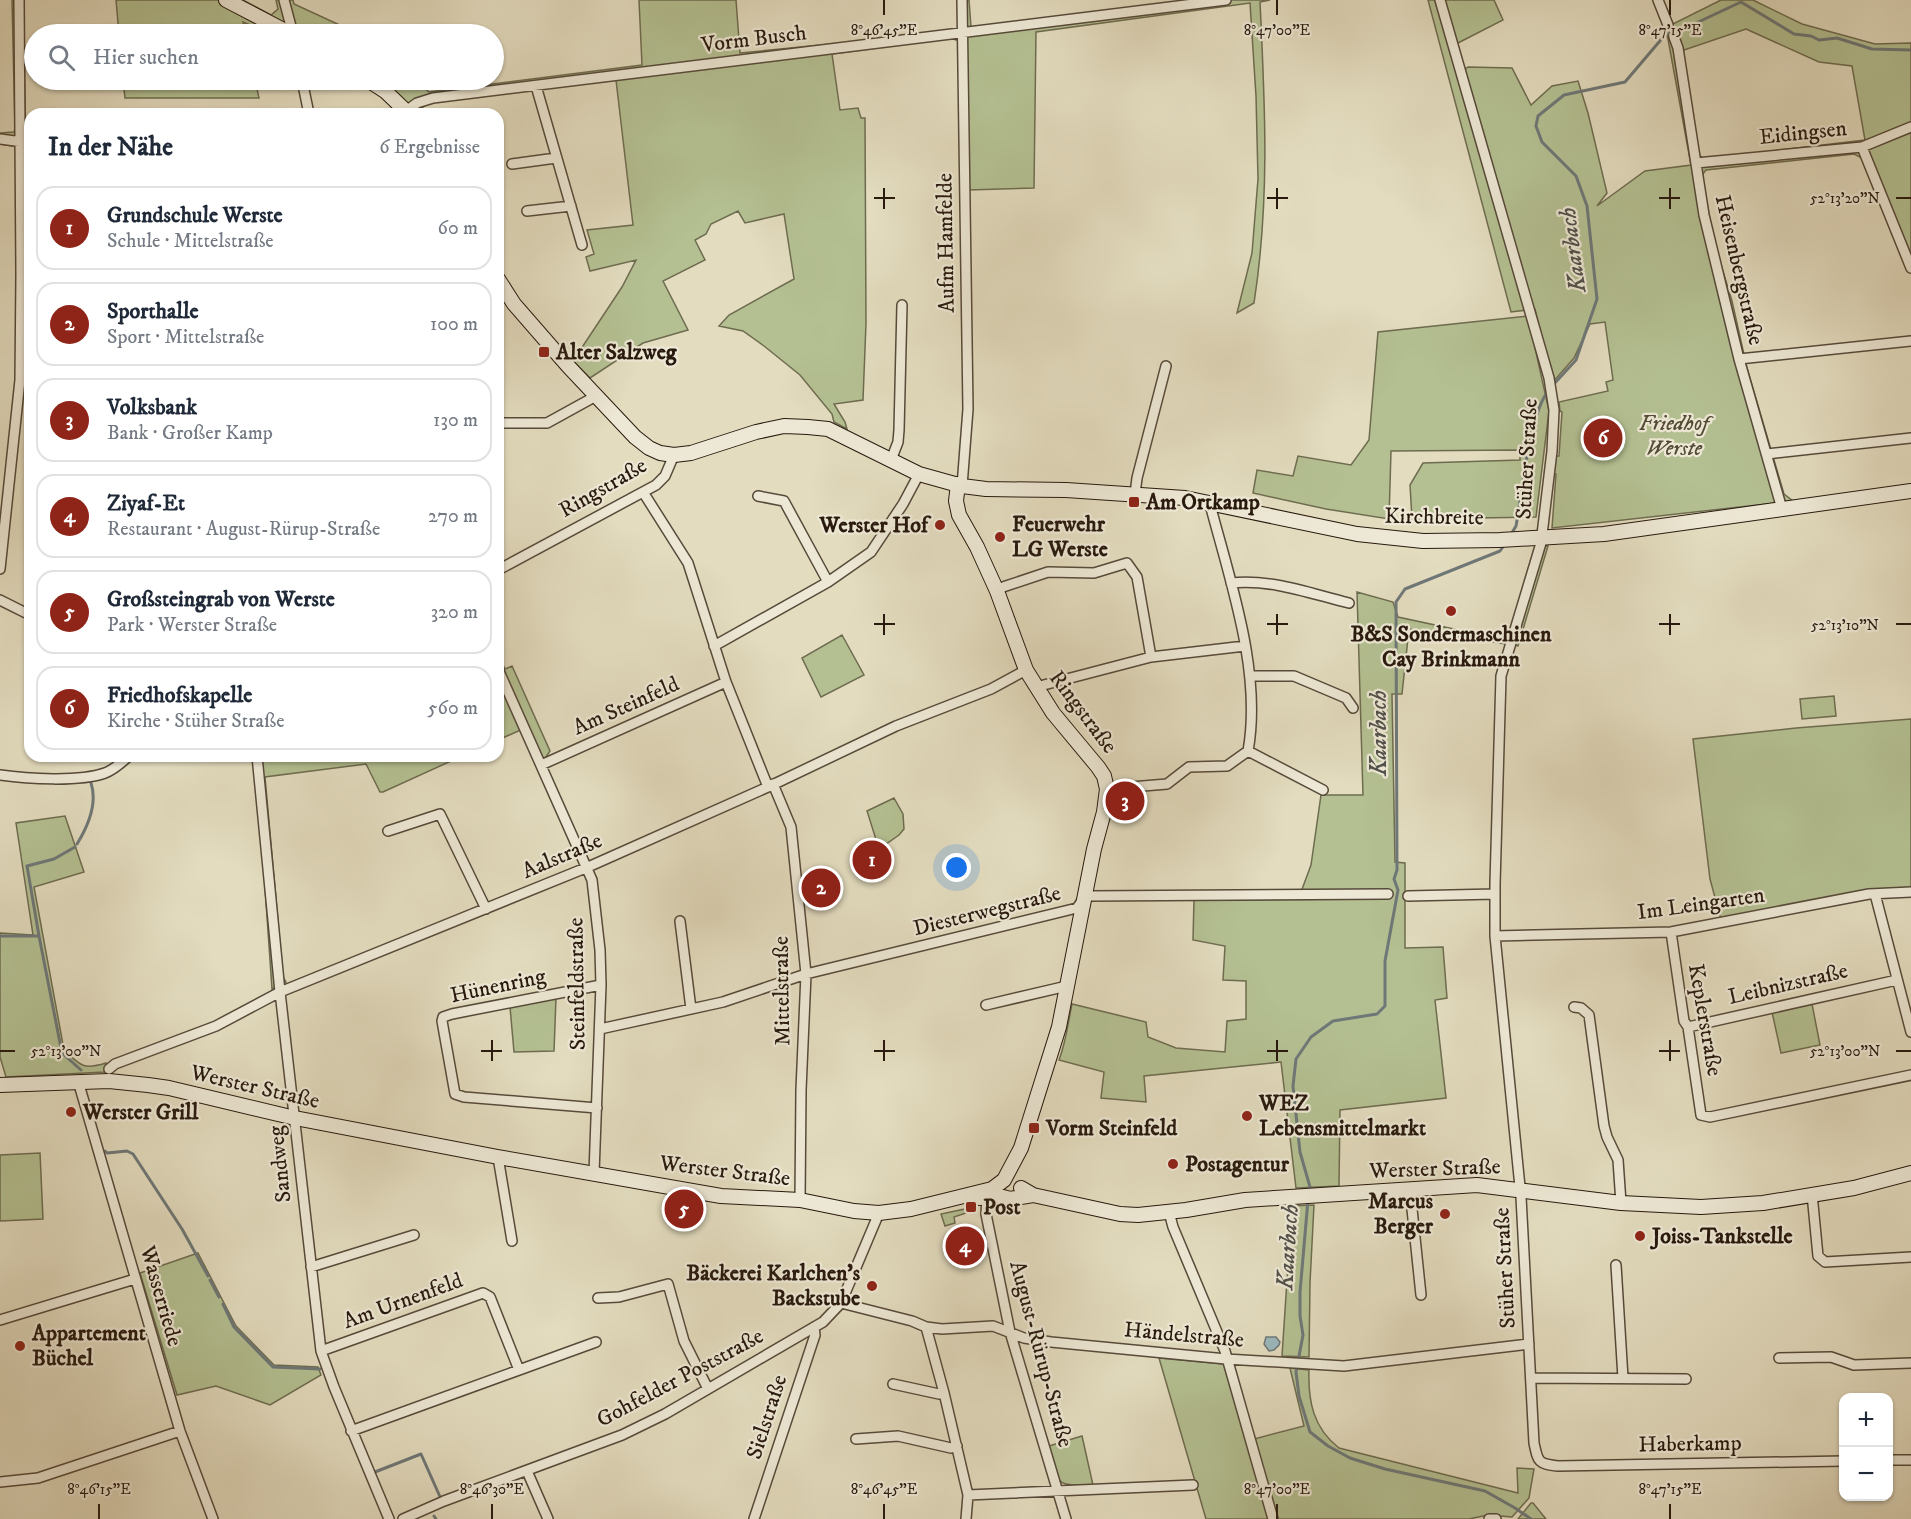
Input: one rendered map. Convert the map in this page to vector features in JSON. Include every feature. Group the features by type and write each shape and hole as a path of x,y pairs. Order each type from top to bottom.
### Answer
{"street":[{"path":"19,0 24,108"},
{"path":"226,0 273,24"},
{"path":"284,0 290,24"},
{"name":"Aufm Hamfelde","path":"960,485 968,409 962,0"},
{"name":"Vorm Busch","path":"413,108 424,100 1226,0"},
{"name":"Stüher Straße","path":"1440,0 1549,378 1554,410 1552,452 1542,537 1501,676 1495,894 1495,936 1521,1189 1534,1443 1539,1461"},
{"path":"1658,0 1668,25"},
{"name":"Heisenbergstraße","path":"1674,37 1678,48 1704,215 1739,359 1782,509"},
{"path":"536,86 582,244"},
{"path":"304,90 308,108"},
{"path":"383,90 403,108"},
{"name":"Eidingsen","path":"1696,163 1862,147 1911,127"},
{"path":"0,139 24,142"},
{"path":"1862,147 1911,268"},
{"path":"512,164 556,158"},
{"path":"527,211 571,206"},
{"path":"504,288 532,326 634,437 660,453 674,455"},
{"path":"891,460 898,442 899,430 902,305"},
{"path":"0,569 20,380 24,309"},
{"path":"1739,359 1911,341"},
{"path":"1135,494 1137,478 1166,366"},
{"path":"504,423 547,423 596,396"},
{"name":"Ringstraße","path":"504,567 643,492 665,476 674,455 692,453 756,432 784,426 828,429 919,474 960,485 956,501 959,515 997,591 1026,670 1053,713 1098,767 1104,776 1107,789 1059,1028 1021,1148 1014,1189"},
{"path":"1767,454 1911,438"},
{"path":"714,646 828,582 871,552 903,504 919,474"},
{"name":"Kirchbreite","path":"960,485 986,489 1066,490 1166,496 1212,503 1322,528 1390,539 1423,541 1500,540 1604,534 1911,491"},
{"name":"Mittelstraße","path":"643,492 688,563 726,681 770,785 791,827 806,975 801,1090 800,1200"},
{"path":"759,496 784,501 828,582"},
{"path":"1107,789 1167,784 1190,766 1227,766 1248,751 1252,732 1250,676 1231,583 1211,508 1212,503"},
{"path":"997,591 1048,572 1094,573 1127,563 1137,577 1151,657"},
{"path":"1231,583 1254,581 1289,587 1349,603"},
{"path":"0,602 24,612"},
{"path":"1036,687 1151,657 1245,646"},
{"name":"Aalstraße","path":"109,1069 115,1064 216,1026 279,992 588,867 896,726 991,689 1026,670"},
{"path":"1250,676 1294,676 1346,698 1353,708"},
{"name":"Am Steinfeld","path":"542,765 726,681"},
{"name":"Steinfeldstraße","path":"504,682 592,880 600,950 601,985 594,1173"},
{"path":"1248,751 1323,790"},
{"path":"0,775 59,778 97,775 108,772 121,762"},
{"name":"Sandweg","path":"258,762 279,992 321,1350 351,1431 389,1519"},
{"path":"388,831 440,814 486,909"},
{"name":"Im Leingarten","path":"1495,936 1671,932 1875,894 1911,892"},
{"name":"Diesterwegstraße","path":"600,1029 728,1000 806,975 1077,908 1084,898 1090,896 1388,894"},
{"path":"1408,896 1495,894"},
{"path":"1875,894 1911,1032"},
{"path":"680,921 691,1009"},
{"name":"Keplerstraße","path":"1671,932 1701,1115 1710,1117 1911,1075"},
{"name":"Leibnizstraße","path":"1688,1027 1897,980"},
{"name":"Hünenring","path":"597,1108 464,1097 455,1094 442,1021 443,1017 452,1014 601,985"},
{"path":"986,1005 1067,986"},
{"path":"1574,1006 1581,1008 1589,1015 1606,1137 1618,1160 1621,1203"},
{"name":"Werster Straße","path":"0,1085 109,1081 169,1088 295,1118 498,1157 721,1196 800,1200 854,1211 879,1213 911,1209 987,1198 1014,1189"},
{"name":"Wasserriede","path":"78,1082 180,1431 213,1519"},
{"path":"498,1157 512,1241"},
{"name":"Werster Straße","path":"948,1202 992,1189 1014,1189 1128,1215 1169,1212 1234,1201 1477,1185 1621,1203 1701,1207 1754,1204 1854,1188 1911,1173"},
{"path":"1410,1190 1421,1295"},
{"path":"1812,1194 1818,1256 1825,1262 1911,1257"},
{"name":"August-Rürup-Straße","path":"987,1198 986,1214 1010,1332 1066,1519"},
{"path":"1169,1212 1173,1227 1225,1351 1273,1519"},
{"name":"Gohfelder Poststraße","path":"404,1519 444,1501 621,1435 665,1414 823,1322 841,1303 879,1213"},
{"path":"311,1267 414,1235"},
{"path":"1616,1265 1623,1378"},
{"path":"0,1320 135,1279"},
{"path":"598,1298 619,1297 668,1284 684,1341 708,1389"},
{"name":"Am Urnenfeld","path":"321,1350 483,1293 490,1297 519,1370"},
{"name":"Händelstraße","path":"841,1303 912,1321 926,1327 942,1329 993,1326 1024,1338 1051,1342 1226,1359 1309,1364 1344,1366 1528,1344"},
{"name":"Sielstraße","path":"754,1519 815,1335 814,1327"},
{"path":"926,1327 968,1495 966,1519"},
{"path":"351,1431 596,1342"},
{"path":"1779,1358 1831,1357 1854,1365 1911,1363"},
{"path":"1531,1378 1686,1379"},
{"path":"893,1384 939,1394 944,1393"},
{"path":"0,1482 38,1478 180,1431"},
{"path":"856,1439 898,1436 951,1448 957,1446"},
{"path":"1893,1460 1911,1460"},
{"name":"Haberkamp","path":"1539,1461 1545,1465 1558,1466 1839,1461"},
{"path":"527,1471 548,1519"},
{"path":"968,1495 1193,1485"},
{"path":"1489,1519 1496,1519"}],"green space":[{"path":"12,0 23,0 24,148 0,144 0,133 14,132"},
{"path":"116,0 243,0 271,15 278,9 276,0 293,0 294,4 337,24 248,24 243,22 243,24 118,24"},
{"path":"639,0 736,0 740,53 955,32 958,29 959,0 969,0 971,27 1200,0 1270,0 1260,2 1265,152 1262,227 1254,303 1237,313 1252,253 1258,179 1250,3 1036,32 1034,188 968,190 967,40 951,38 832,54 840,110 858,108 861,118 865,118 866,323 863,400 834,404 847,429 834,422 832,414 800,375 764,346 743,331 719,326 729,315 794,279 784,214 745,223 738,211 711,224 706,234 695,240 705,260 663,281 688,330 643,343 590,378 573,361 622,287 636,260 590,271 586,257 594,254 587,230 633,225 616,80 429,103 423,108 392,108 371,90 427,90 429,92 504,90 504,82 642,65"},
{"name":"Friedhof Werste","path":"1428,0 1494,0 1503,20 1456,44 1464,70 1468,67 1512,68 1531,105 1552,86 1578,81 1607,193 1597,206 1645,171 1691,165 1668,39 1653,0 1663,0 1673,24 1721,0 1753,0 1802,24 1875,44 1911,43 1911,255 1904,258 1864,159 1854,154 1706,170 1702,175 1714,242 1732,301 1747,368 1784,494 1793,501 1552,528 1556,474 1552,473 1555,456 1559,456 1562,412 1559,402 1608,391 1606,382 1613,380 1605,322 1590,324 1574,358 1553,382 1535,309 1511,312","holes":["1746,29 1819,62 1852,66 1865,140 1704,159 1698,154 1681,51"]},
{"path":"124,90 257,90 259,98 125,98"},
{"path":"1528,316 1549,411 1536,517 1412,519 1410,485 1423,463 1520,460 1520,450 1391,451 1389,519 1326,509 1253,493 1257,470 1293,476 1298,456 1351,465 1369,440 1378,332"},
{"path":"1538,546 1548,546 1518,646 1409,629 1402,694 1392,694 1395,862 1405,863 1405,948 1443,947 1447,998 1435,1000 1446,1098 1340,1110 1339,1186 1296,1188 1281,1062 1144,1076 1146,1102 1101,1098 1104,1072 1059,1060 1072,1004 1146,1022 1148,1037 1176,1048 1225,1052 1227,1021 1246,1019 1246,981 1223,980 1225,946 1193,940 1194,900 1376,899 1377,890 1301,892 1311,865 1321,795 1363,795 1357,592 1393,602 1398,617 1510,641"},
{"path":"842,635 864,675 821,697 802,658"},
{"path":"512,666 550,751 542,763 525,728 504,737 504,667 505,669"},
{"path":"1834,696 1836,716 1802,719 1800,699"},
{"path":"1911,719 1911,889 1721,920 1710,879 1693,739"},
{"path":"256,762 449,762 383,792 380,792 366,764 265,777 283,977 286,982 272,989"},
{"path":"894,798 903,814 904,829 879,849 867,811"},
{"path":"65,816 84,872 34,887 64,1050 83,1065 106,1063 105,1072 6,1077 0,1057 0,933 33,935 16,823"},
{"path":"556,998 554,1051 514,1052 510,1007"},
{"path":"1812,1004 1820,1045 1781,1053 1772,1012"},
{"path":"40,1153 43,1219 0,1221 0,1155"},
{"path":"676,1194 693,1196 695,1223 674,1226"},
{"path":"1314,1205 1309,1357 1282,1356 1291,1220 1288,1206"},
{"path":"965,1209 966,1213 954,1217 955,1223 945,1226 941,1214"},
{"path":"198,1253 236,1326 274,1365 318,1367 321,1375 270,1405 216,1386 177,1395 140,1273"},
{"path":"1159,1358 1224,1364 1269,1519 1206,1519"},
{"path":"1290,1368 1309,1370 1311,1403 1314,1413 1323,1432 1339,1448 1518,1493 1517,1468 1534,1469 1529,1498 1512,1517 1488,1515 1469,1519 1277,1519 1254,1439 1304,1426"},
{"path":"1082,1436 1093,1485 1070,1485 1059,1480 1049,1446"},
{"path":"1533,1503 1546,1519 1518,1519"}],"water":[{"path":"1266,1337 1276,1337 1280,1342 1274,1350 1269,1351 1264,1344"}],"waterway":[{"name":"Kaarbach","path":"1553,385 1576,360 1597,299 1587,206 1576,176 1542,142 1536,126 1538,116 1564,95 1625,82 1665,35 1679,31 1741,2 1794,34 1811,36 1819,40 1837,38 1872,49 1911,50"},
{"name":"Kaarbach","path":"1510,536 1516,526 1536,416 1549,390"},
{"name":"Kaarbach","path":"1309,1193 1310,1187 1300,1152 1293,1086 1296,1059 1311,1037 1333,1021 1377,1014 1385,1006 1385,961 1398,890 1394,879 1397,870 1396,602 1405,589 1500,551 1505,544"},
{"path":"77,844 93,807 91,783"},
{"path":"39,936 27,866 54,859 75,847"},
{"path":"0,936 39,936 62,1053 81,1070"},
{"path":"105,1151 107,1153 127,1151 133,1154 182,1229 208,1276"},
{"name":"Kaarbach","path":"1308,1200 1300,1292 1303,1335 1296,1372 1299,1396 1310,1432 1328,1446 1350,1458 1385,1469 1485,1491 1531,1519"},
{"path":"210,1280 219,1297"},
{"path":"223,1304 234,1327 273,1367 320,1369"},
{"path":"375,1472 421,1454 441,1499"}],"place":[{"name":"Alter Salzweg","path":"544,352"},
{"name":"Friedhofskapelle","path":"1603,438"},
{"name":"Am Ortkamp","path":"1134,502"},
{"name":"Werster Hof","path":"940,525"},
{"name":"Feuerwehr LG Werste","path":"1000,537"},
{"name":"B&S Sondermaschinen Cay Brinkmann","path":"1451,611"},
{"name":"Volksbank","path":"1125,801"},
{"name":"Grundschule Werste","path":"872,860"},
{"name":"Sporthalle","path":"821,888"},
{"name":"Werster Grill","path":"71,1112"},
{"name":"WEZ Lebensmittelmarkt","path":"1247,1116"},
{"name":"Vorm Steinfeld","path":"1034,1128"},
{"name":"Postagentur","path":"1173,1164"},
{"name":"Post","path":"971,1207"},
{"name":"Großsteingrab von Werste","path":"684,1209"},
{"name":"Marcus Berger","path":"1445,1214"},
{"name":"Joiss-Tankstelle","path":"1640,1236"},
{"name":"Ziyaf-Et","path":"965,1246"},
{"name":"Bäckerei Karlchen's Backstube","path":"872,1286"},
{"name":"Appartement Büchel","path":"20,1346"}]}
